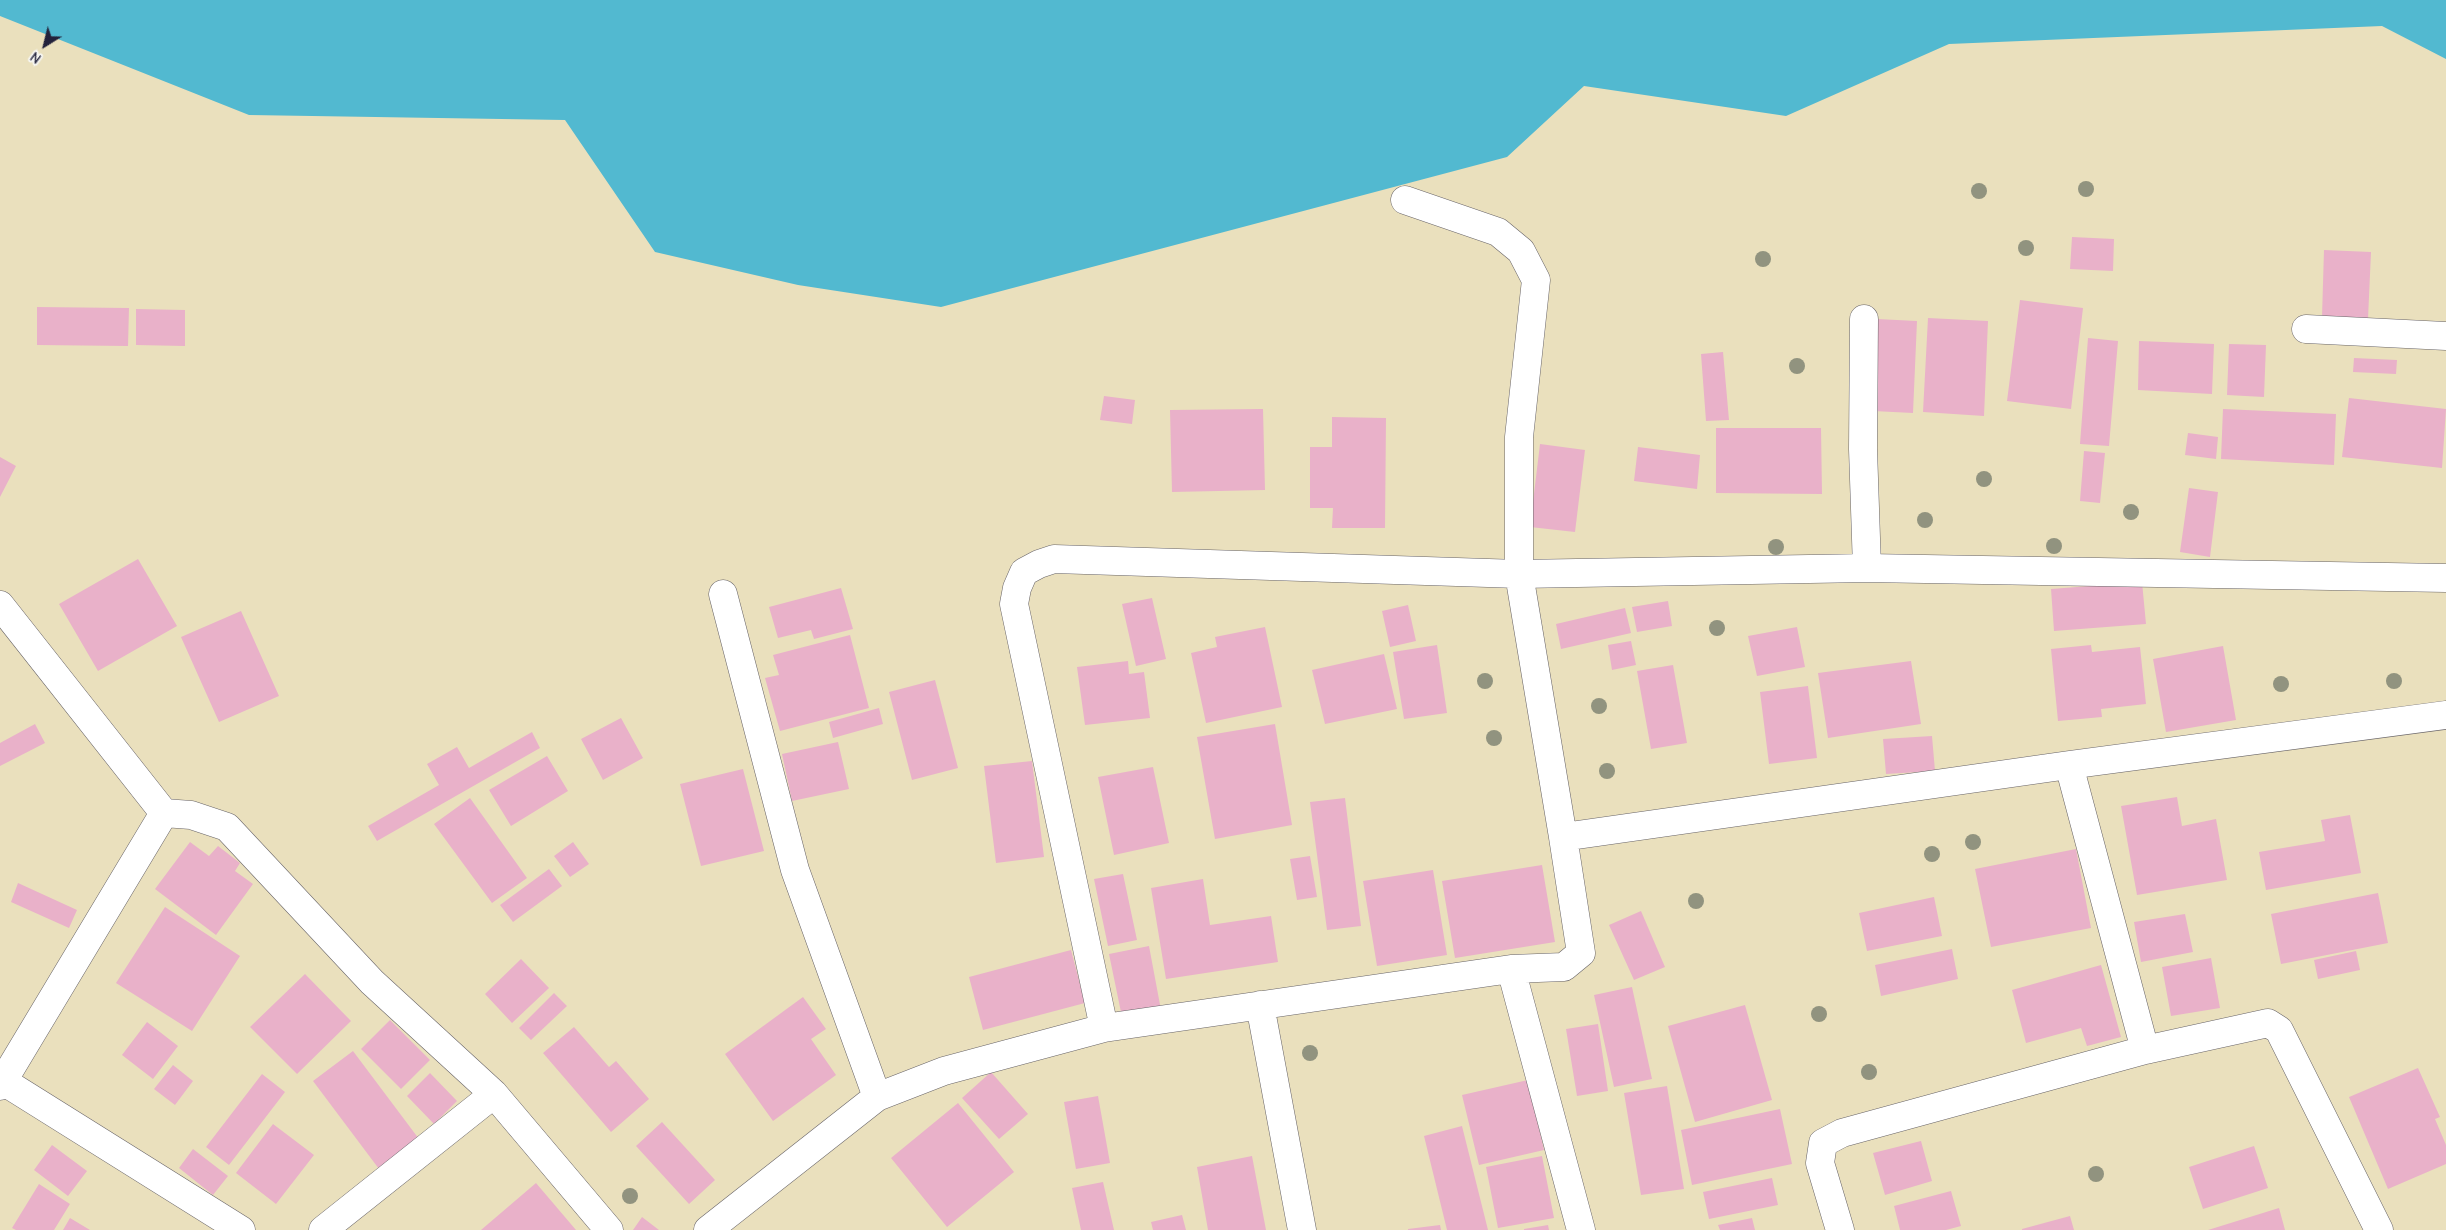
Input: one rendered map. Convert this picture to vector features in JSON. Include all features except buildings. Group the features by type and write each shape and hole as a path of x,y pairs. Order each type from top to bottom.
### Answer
{"street":[{"path":"708,1230 877,1096 944,1071 1104,1028 1511,969 1564,967 1581,953 1519,574 1519,437 1536,280 1521,252 1498,232 1405,200"},
{"path":"1864,319 1863,449 1867,568"},
{"path":"2306,329 2446,336"},
{"path":"1104,1028 1014,604 1016,588 1024,572 1054,559 1519,574 1867,568 2446,578"},
{"path":"723,594 795,870 877,1096"},
{"path":"0,606 164,813 191,815 227,827 372,982 494,1094 609,1230"},
{"path":"1563,837 2069,765 2446,716"},
{"path":"2069,765 2145,1050"},
{"path":"164,813 2,1084 208,1221 241,1230"},
{"path":"1511,969 1581,1230"},
{"path":"1260,1005 1302,1230"},
{"path":"1840,1230 1820,1163 1823,1143 1842,1132 2145,1050 2268,1022 2280,1030 2379,1230"},
{"path":"323,1230 494,1094"}],"water":[{"path":"0,0 2446,0 2446,59 2382,26 1949,44 1786,116 1584,86 1507,157 941,307 798,285 655,252 565,120 249,115 0,16"}]}
